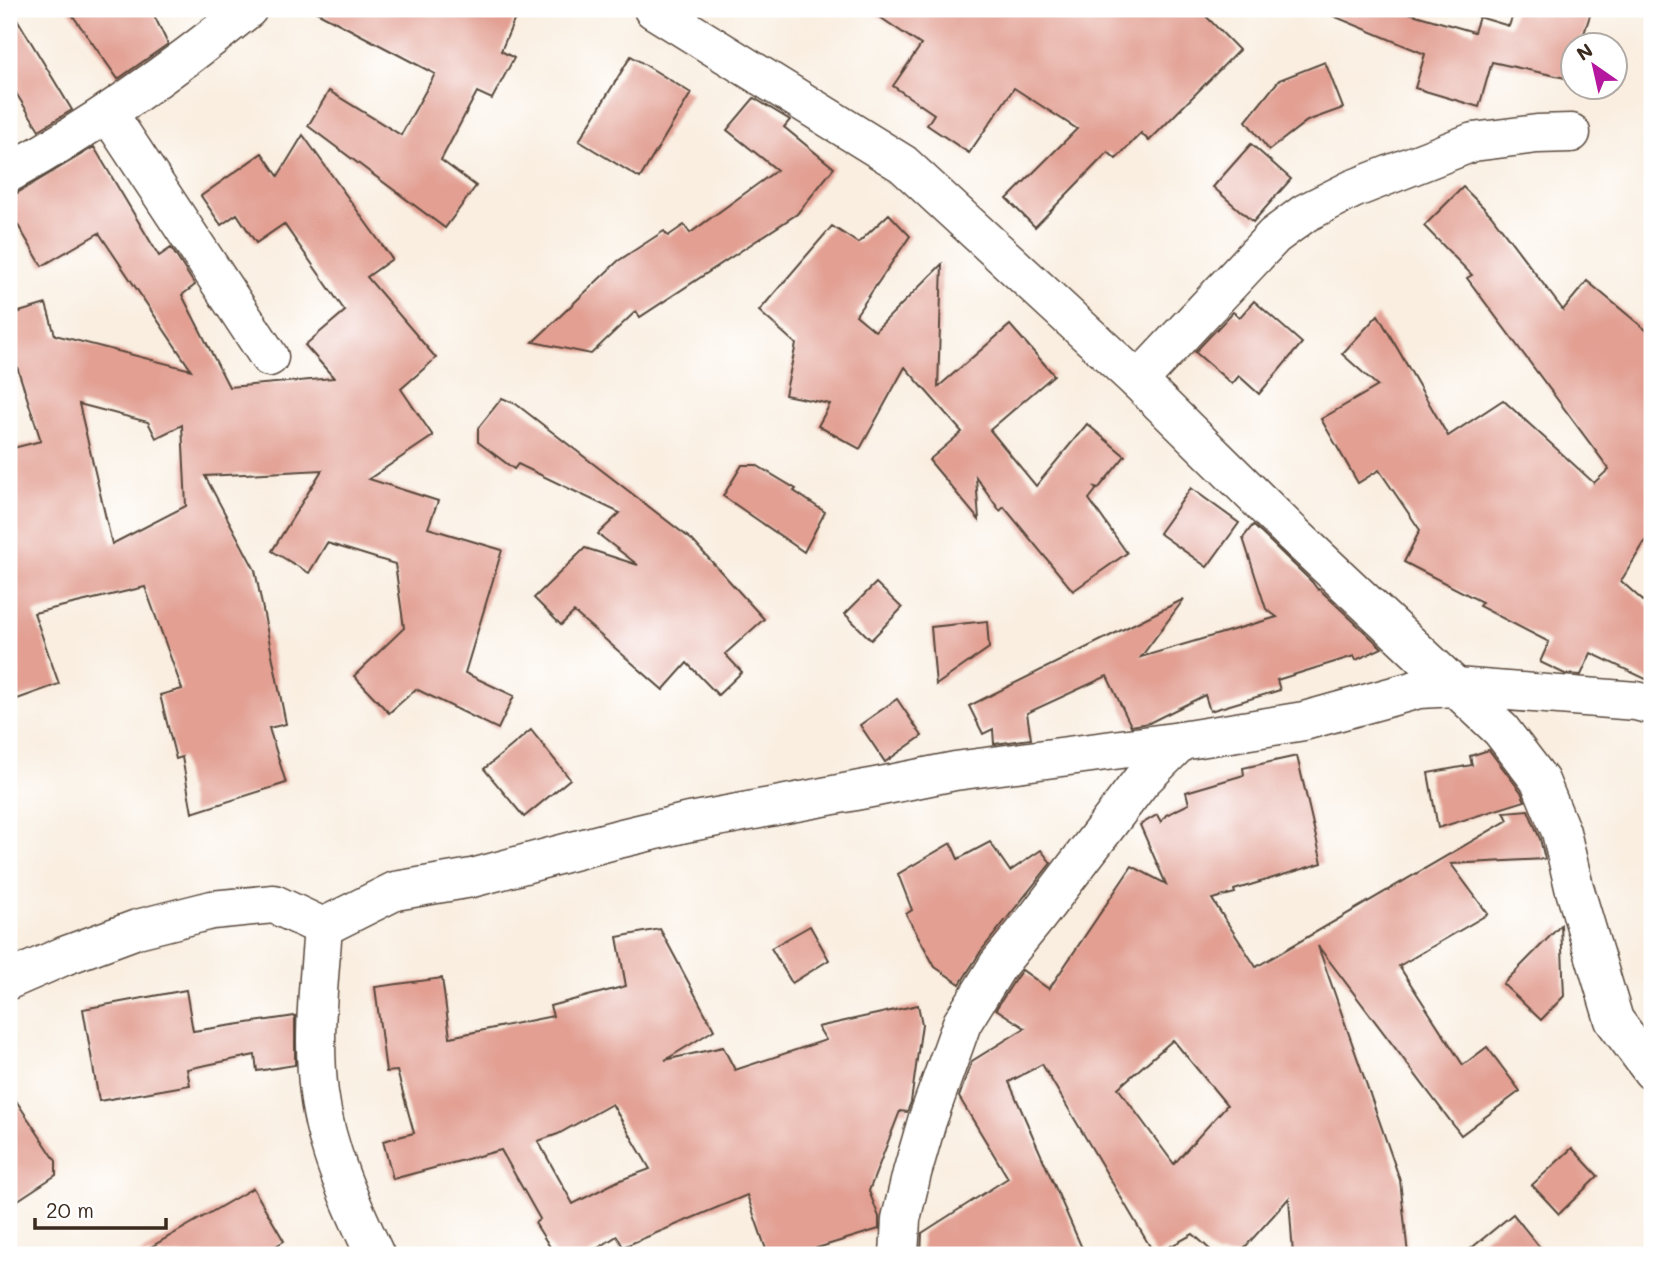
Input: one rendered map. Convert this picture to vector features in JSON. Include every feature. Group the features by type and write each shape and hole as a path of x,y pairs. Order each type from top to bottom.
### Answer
{"street":[{"path":"9,173 108,113 208,42 248,9"},
{"path":"653,9 904,164 1138,381 1293,534 1501,730 1540,781 1561,832 1574,887 1614,1020 1652,1072"},
{"path":"108,113 269,357"},
{"path":"1138,381 1274,236 1305,213 1353,189 1473,142 1571,132"},
{"path":"323,927 395,891 472,878 685,822 955,771 1181,741 1304,721 1419,689 1456,687 1636,701 1652,705"},
{"path":"899,1255 901,1219 912,1173 927,1121 962,1023 998,964 1141,781 1181,741"},
{"path":"9,980 137,929 212,910 274,904 323,927"},
{"path":"323,927 315,1037 319,1095 332,1151 354,1210 375,1255"}],"building":[{"path":"9,9 72,110 39,130 9,82"},
{"path":"68,9 151,9 168,44 118,79"},
{"path":"311,9 519,9 501,51 514,58 492,99 477,92 441,160 476,186 445,228 308,126 329,91 401,135 435,74"},
{"path":"868,9 1199,9 1239,50 1149,141 1141,133 1116,159 1108,152 1035,227 1007,199 1077,129 1014,88 969,153 927,125 934,114 893,86 921,45"},
{"path":"1334,9 1395,9 1474,32 1479,17 1509,26 1515,9 1592,9 1585,32 1560,32 1560,77 1492,62 1479,107 1415,88 1425,54 1331,15"},
{"path":"631,56 691,93 640,178 579,141"},
{"path":"1325,62 1343,108 1307,121 1269,150 1246,121 1279,80"},
{"path":"754,98 790,120 784,127 834,168 797,214 640,317 636,311 591,354 533,342 618,261 664,231 668,236 684,225 690,233 777,170 727,130"},
{"path":"303,135 392,259 367,277 436,358 401,389 433,436 369,479 438,501 428,528 502,550 465,673 514,696 498,729 416,689 389,713 354,676 404,628 395,564 327,543 309,573 272,551 322,470 205,476 255,570 286,724 269,728 286,783 192,813 182,757 176,759 160,695 182,689 145,587 34,613 59,684 9,702 9,449 41,441 9,342 9,315 46,304 55,335 191,370 99,233 42,266 9,210 9,198 94,147 159,256 171,248 195,285 182,295 229,387 334,378 305,345 345,311 284,224 256,243 237,214 221,225 201,196 262,153 278,176","holes":["79,404 148,422 156,438 182,425 186,506 112,544"]},
{"path":"1251,144 1291,179 1253,222 1213,187"},
{"path":"1463,187 1491,215 1563,310 1587,281 1652,335 1652,530 1621,581 1652,609 1652,682 1591,653 1581,675 1565,674 1540,662 1549,642 1479,606 1482,602 1404,562 1420,530 1379,470 1358,483 1321,419 1378,386 1342,354 1378,315 1448,436 1503,400 1594,483 1609,469 1467,278 1472,275 1424,226"},
{"path":"889,214 910,236 856,315 875,331 942,264 938,387 1010,325 1054,375 990,430 1036,486 1087,424 1125,456 1098,489 1094,486 1096,490 1089,499 1127,553 1073,591 1004,507 1000,511 976,477 979,520 929,460 962,432 905,367 860,449 818,426 830,404 785,395 796,344 759,311 832,226 858,243"},
{"path":"1254,301 1302,343 1259,394 1239,376 1232,384 1195,352 1233,312 1240,317"},
{"path":"502,398 516,404 692,540 764,619 725,654 742,672 718,695 687,663 663,690 574,612 561,625 534,598 585,548 638,565 598,534 620,513 518,464 514,469 478,442 478,428"},
{"path":"742,465 756,465 796,489 794,491 825,512 804,552 723,496"},
{"path":"1191,488 1239,523 1207,567 1159,533"},
{"path":"1253,525 1318,590 1382,648 1356,660 1354,656 1277,680 1280,690 1210,711 1205,695 1149,723 1131,726 1107,676 1027,713 1031,739 994,744 993,729 983,734 969,706 1184,599 1141,657 1277,617 1266,609 1243,538"},
{"path":"876,583 902,608 871,640 845,614"},
{"path":"987,621 989,648 936,685 931,627"},
{"path":"897,699 922,736 885,762 860,725"},
{"path":"531,730 570,779 524,817 484,769"},
{"path":"1489,750 1525,801 1438,828 1428,773 1472,765 1470,756"},
{"path":"1297,756 1322,863 1212,899 1256,967 1508,820 1504,812 1528,810 1545,859 1451,864 1488,914 1399,966 1463,1065 1487,1047 1520,1091 1461,1135 1318,946 1400,1180 1408,1255 1293,1255 1289,1198 1238,1255 1216,1255 1193,1234 1155,1255 1042,1064 1009,1082 1085,1255 921,1255 922,1233 1008,1178 959,1097 972,1061 1025,1028 996,1009 1016,978 1022,970 1049,989 1132,866 1166,884 1140,825 1157,815 1161,822 1166,815 1189,804 1186,792 1244,775 1243,768","holes":["1173,1040 1227,1105 1174,1164 1118,1088"]},
{"path":"990,842 1010,871 1041,850 1051,863 981,951 960,984 935,967 906,914 912,910 898,874 951,843 958,859"},
{"path":"1561,925 1564,996 1541,1020 1503,984"},
{"path":"810,926 829,960 792,983 771,948"},
{"path":"660,929 714,1030 665,1060 723,1047 735,1070 826,1040 818,1027 918,1005 922,1024 911,1102 907,1112 900,1111 869,1191 879,1217 879,1229 814,1249 816,1255 768,1255 747,1195 623,1247 617,1236 587,1255 555,1255 535,1223 540,1219 501,1150 393,1179 383,1141 414,1133 397,1071 386,1072 375,987 442,978 450,1037 553,1016 550,1006 626,986 617,937","holes":["612,1104 650,1169 618,1181 573,1204 538,1141 558,1134"]},
{"path":"186,990 193,1031 295,1016 295,1065 257,1071 255,1055 187,1069 190,1085 99,1101 83,1009"},
{"path":"9,1090 56,1161 56,1175 9,1206"},
{"path":"1572,1148 1598,1176 1559,1214 1532,1185"},
{"path":"253,1188 284,1241 261,1255 137,1255"},
{"path":"1513,1214 1546,1255 1463,1255"}]}
